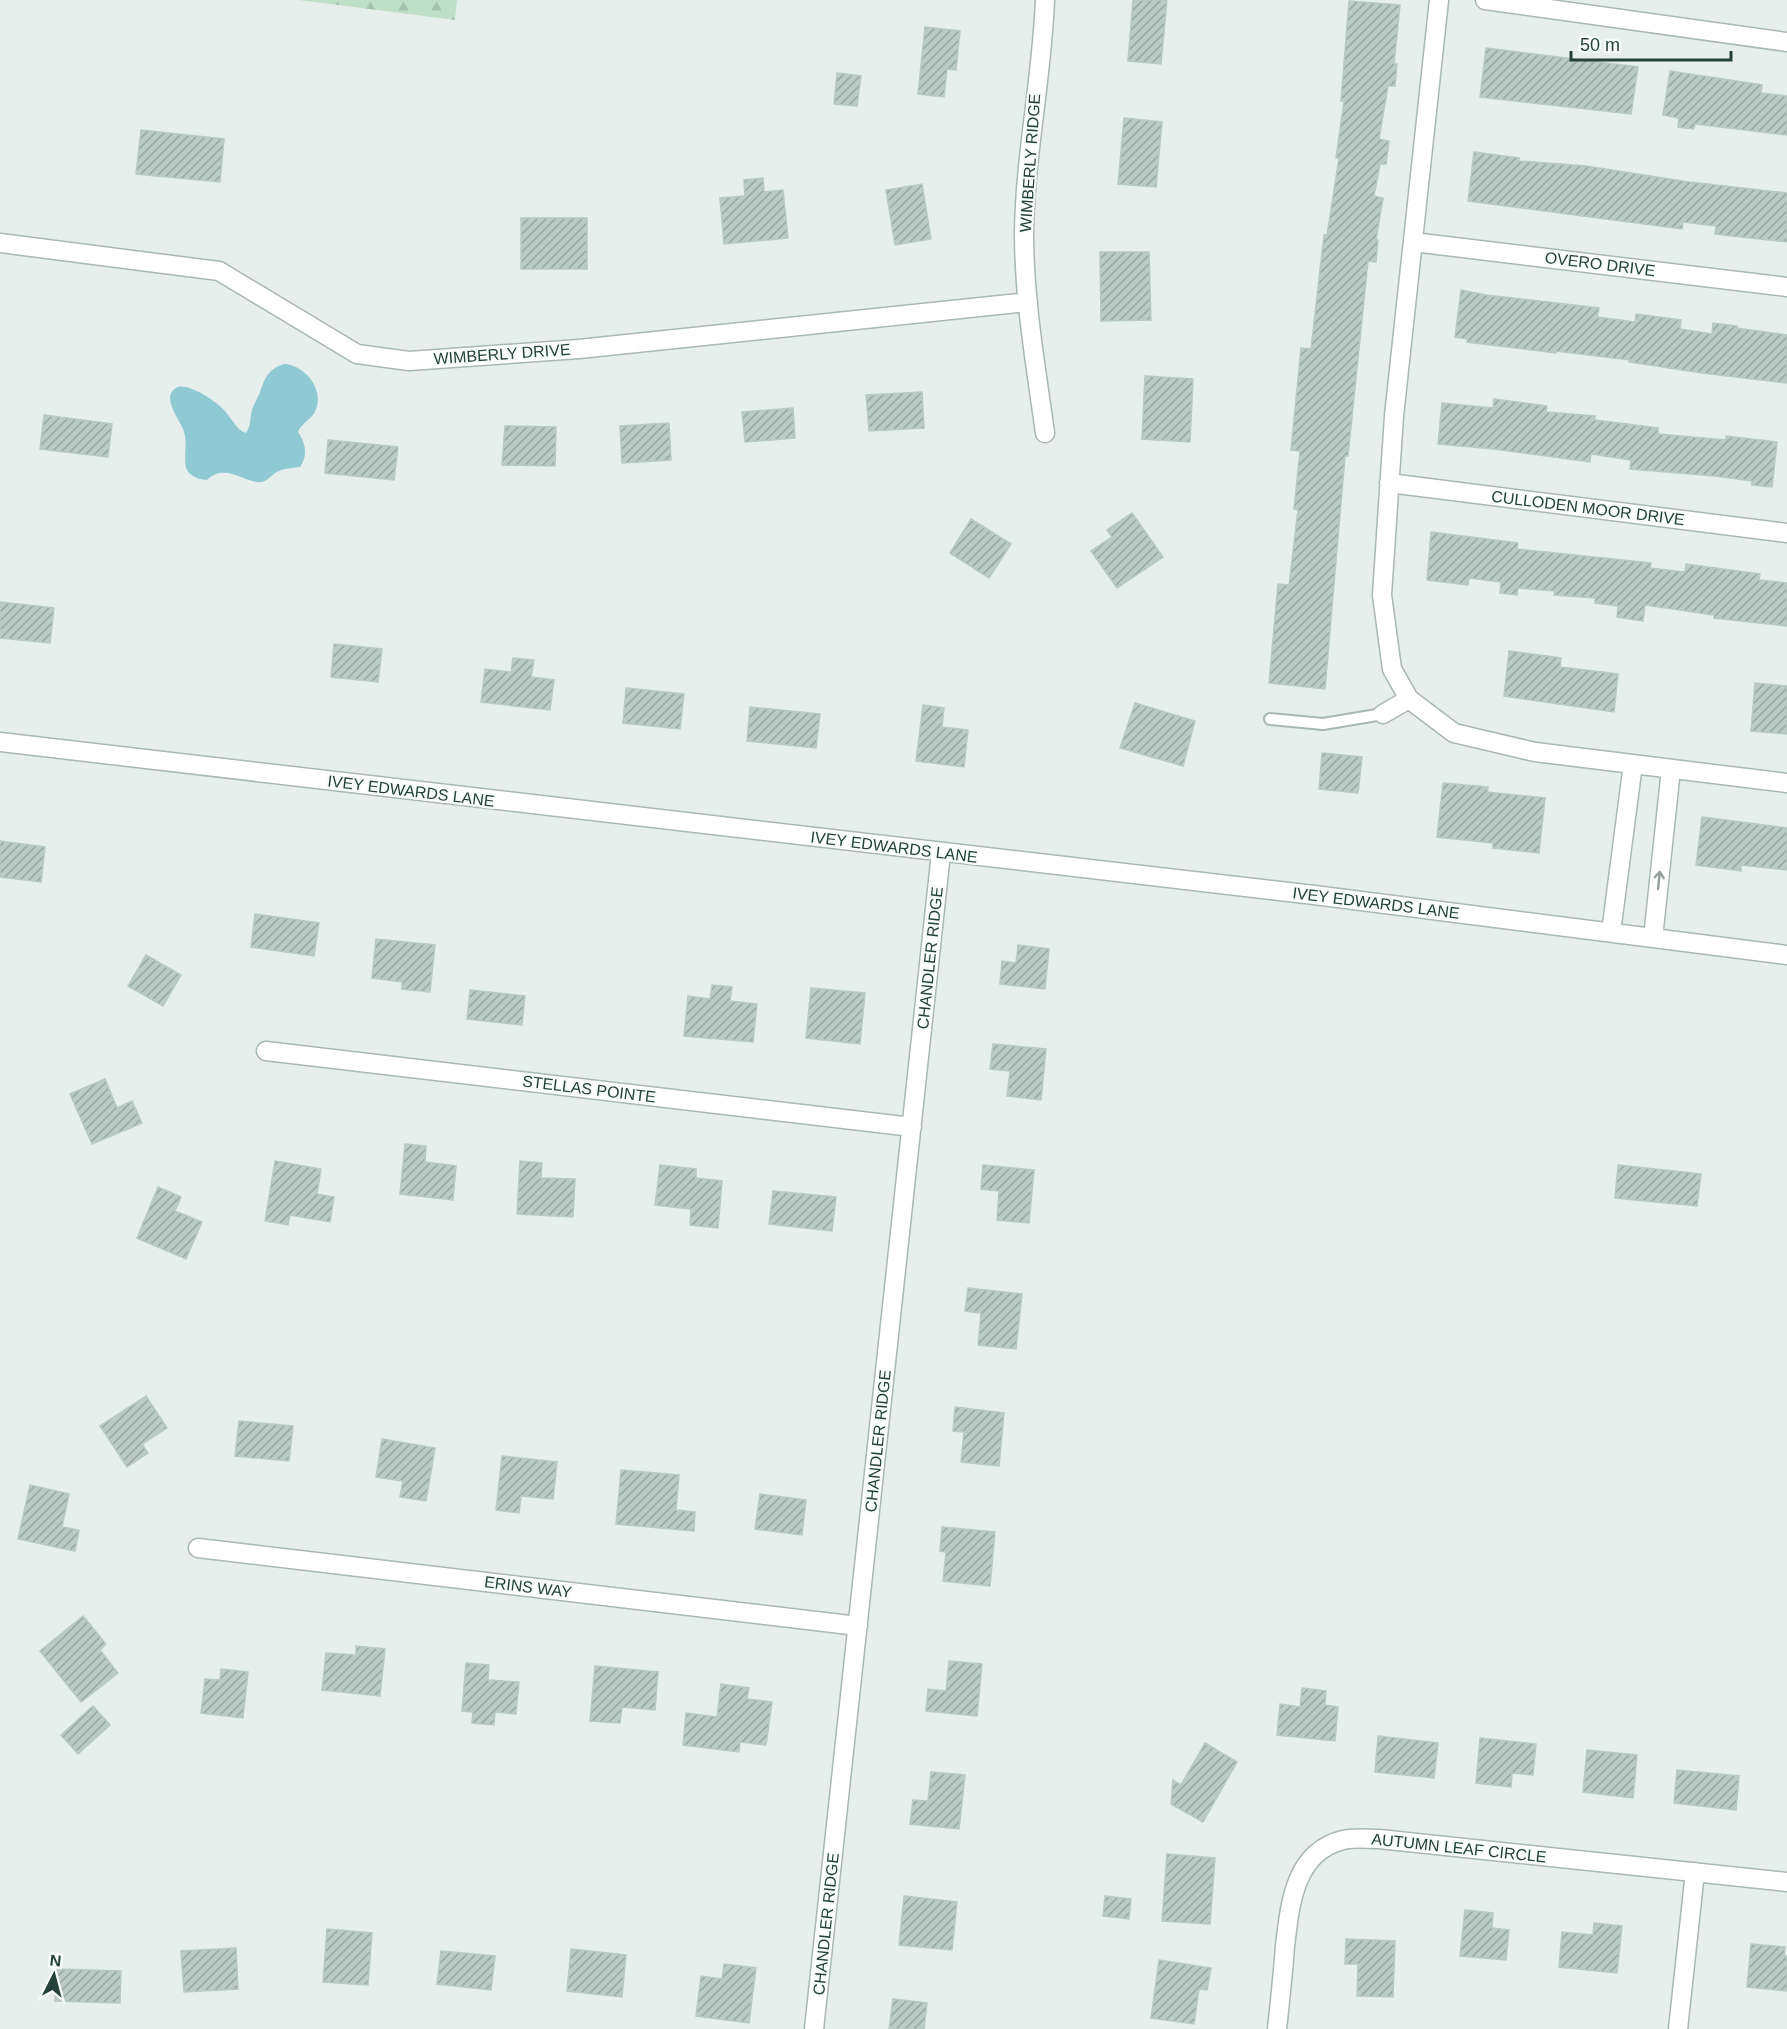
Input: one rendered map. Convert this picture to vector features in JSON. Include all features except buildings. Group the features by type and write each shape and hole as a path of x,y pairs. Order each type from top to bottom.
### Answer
{"street":[{"name":"WIMBERLY RIDGE","path":"1045,0 1026,174 1024,235 1028,302 1045,433"},
{"path":"1439,0 1394,416 1389,483 1382,596 1392,669 1409,699 1454,733 1535,752 1787,783"},
{"path":"1485,0 1787,42"},
{"name":"OVERO DRIVE","path":"1413,242 1787,287"},
{"name":"WIMBERLY DRIVE","path":"0,243 219,271 357,354 409,361 579,349 1028,302"},
{"name":"CULLODEN MOOR DRIVE","path":"1389,483 1787,533"},
{"path":"1383,714 1409,699"},
{"name":"IVEY EDWARDS LANE","path":"0,742 1314,895 1787,955"},
{"path":"1611,932 1633,764"},
{"path":"1653,938 1671,769"},
{"name":"CHANDLER RIDGE","path":"814,2029 941,853"},
{"name":"STELLAS POINTE","path":"266,1051 912,1127"},
{"name":"ERINS WAY","path":"198,1548 858,1626"},
{"name":"AUTUMN LEAF CIRCLE","path":"1277,2029 1289,1913 1295,1887 1307,1864 1324,1849 1342,1840 1379,1839 1787,1882"},
{"path":"1678,2029 1695,1872"}],"lane":[{"path":"1270,719 1323,724 1383,714"}],"green space":[{"path":"299,0 457,0 455,20"}],"water":[{"path":"284,364 299,368 305,373 311,379 317,393 318,401 315,412 298,432 305,450 300,467 280,471 261,482 228,473 214,475 207,480 190,474 185,460 185,434 172,408 170,397 172,392 176,388 187,387 201,393 220,406 236,426 246,433 253,407 266,378 271,371"}]}
